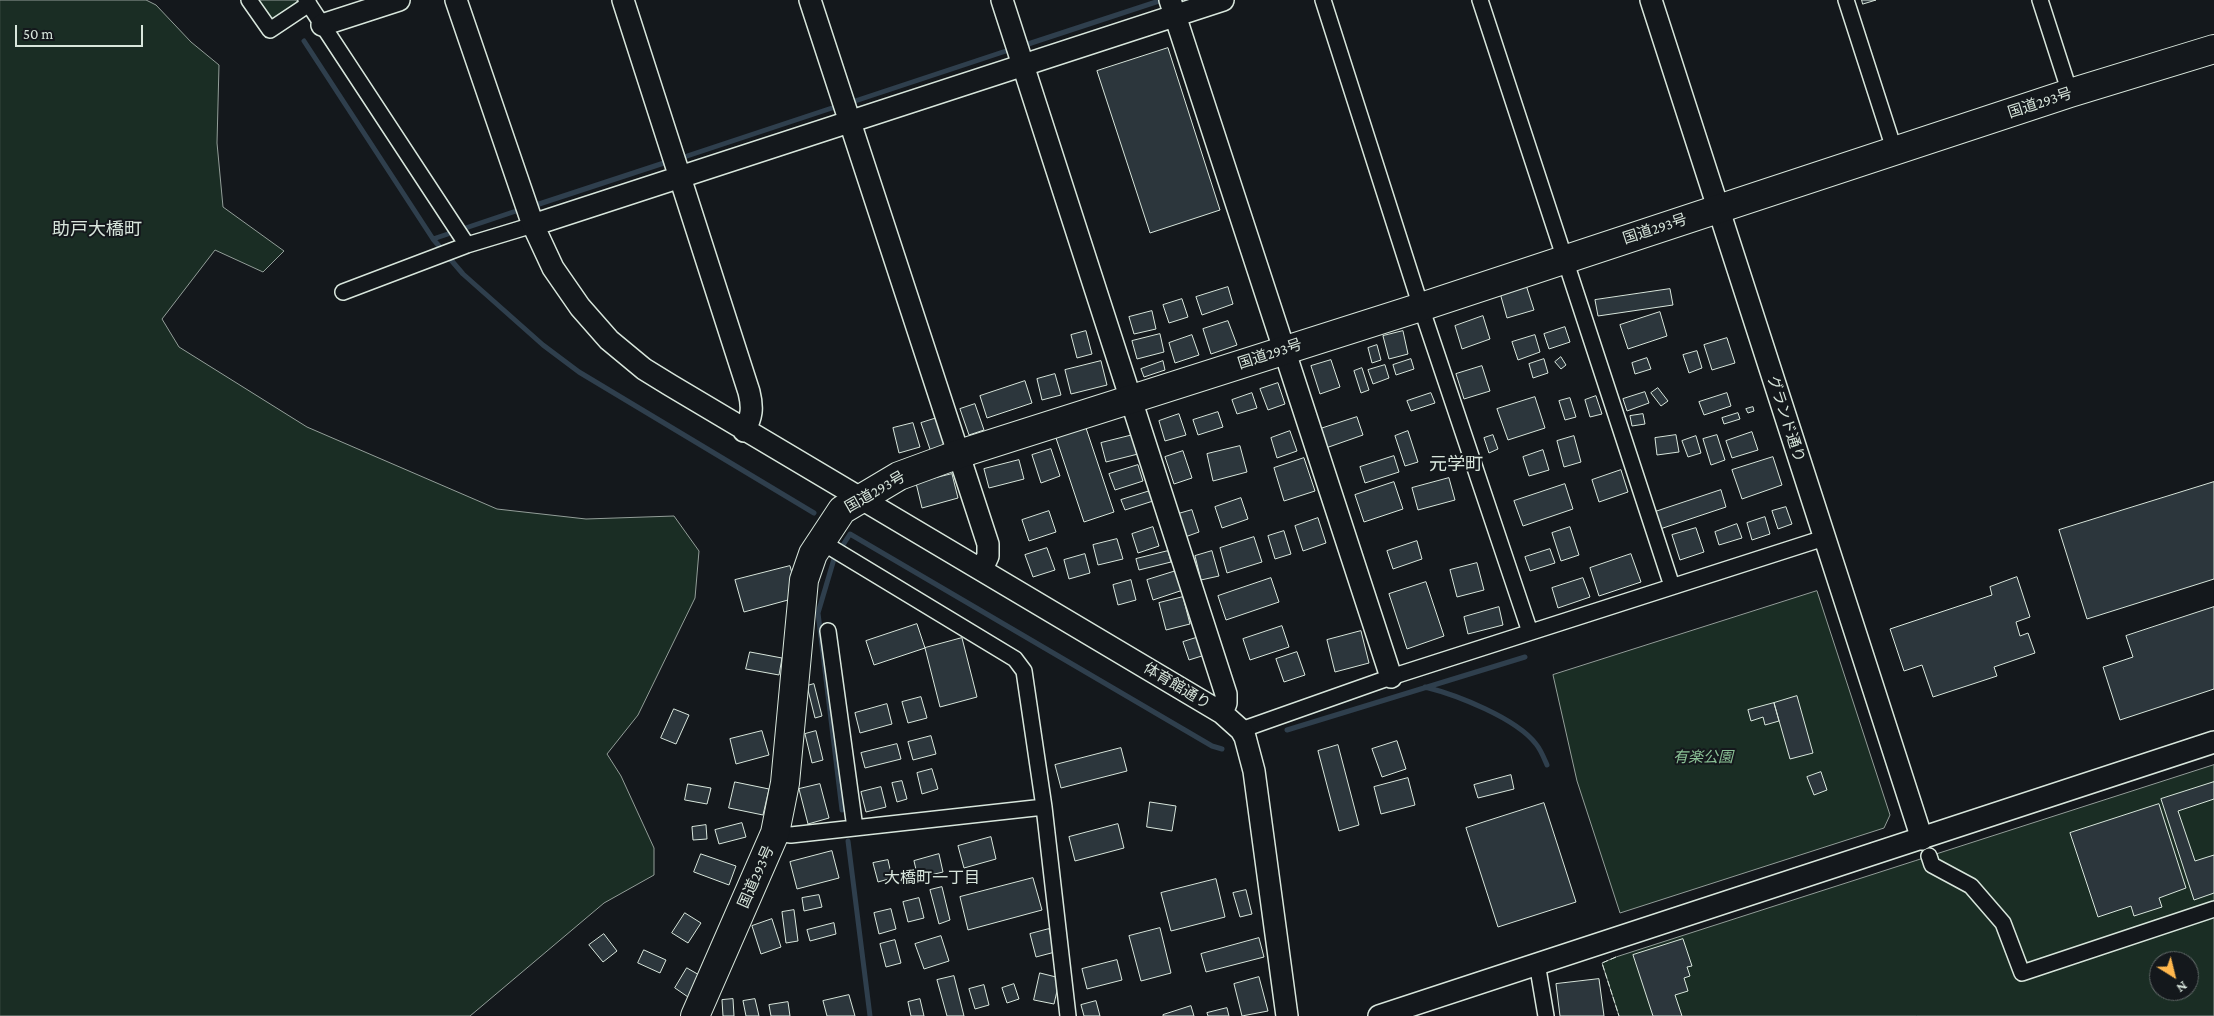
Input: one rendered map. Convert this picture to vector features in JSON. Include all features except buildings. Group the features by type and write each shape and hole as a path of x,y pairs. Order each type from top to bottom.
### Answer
{"highway":[{"name":"国道293号","path":"695,1016 776,833 784,783 804,580 813,554 820,541 842,510 859,499 899,476 960,454 1420,307 1564,258 1895,152 2070,93 2214,49"}],"street":[{"path":"249,0 270,30 307,2 463,247"},
{"path":"322,25 398,0"},
{"name":"体育館通り","path":"456,0 533,225 549,262 565,288 609,340 644,369 744,431 982,569 1222,713 1241,730 1249,747 1258,792 1287,1016"},
{"path":"623,0 749,392 753,409 751,420 744,431"},
{"path":"810,0 988,544 988,556 982,569"},
{"path":"1002,0 1226,694 1226,703 1222,713"},
{"path":"343,292 463,247 1024,66 1172,8 1223,0"},
{"path":"1323,0 1420,307 1530,632"},
{"path":"1480,0 1672,586"},
{"name":"グランド通り","path":"1651,0 1824,538 1926,847"},
{"path":"1846,0 1895,152"},
{"path":"2040,0 2070,93"},
{"path":"1172,8 1391,677"},
{"path":"1241,730 1391,677 1824,538"},
{"path":"820,541 1014,659 1024,671 1044,807 1068,1016"},
{"path":"828,631 856,828"},
{"path":"1379,1016 1537,963 1926,847 2214,742"},
{"path":"776,833 791,834 856,828 1044,807"},
{"path":"1926,847 1932,865 1971,886 2003,923 2022,973 2214,909"},
{"path":"1537,963 1546,1016"}],"green space":[{"path":"0,0 146,0 156,5 191,42 219,65 217,143 223,207 284,251 263,272 215,250 162,319 179,347 307,427 497,509 586,519 674,516 699,551 695,598 638,715 607,754 621,776 654,848 654,875 604,903 470,1016 0,1016"},
{"path":"257,0 296,0 297,2 296,6 274,19 269,18"},
{"name":"有楽公園","path":"1817,591 1890,815 1884,828 1620,913 1577,781 1553,675"},
{"path":"2214,765 2214,1016 1619,1016 1602,963"}],"waterway":[{"path":"1022,46 1162,0"},
{"path":"304,41 433,239 463,274 543,345 579,372 814,513"},
{"path":"849,103 1012,49"},
{"path":"678,159 838,106"},
{"path":"533,206 670,161"},
{"path":"433,239 522,209"},
{"path":"842,810 818,613 834,559 850,534 1212,746 1222,749"},
{"path":"1287,730 1525,657"},
{"path":"1425,687 1469,702 1515,725 1536,744 1547,765"},
{"path":"848,841 870,1016"}],"fence":[{"path":"1616,957 1602,963 1619,1016"}],"district":[{"name":"助戸大橋町","path":"97,229"},
{"name":"元学町","path":"1456,464"},
{"name":"大橋町一丁目","path":"932,878"}]}
